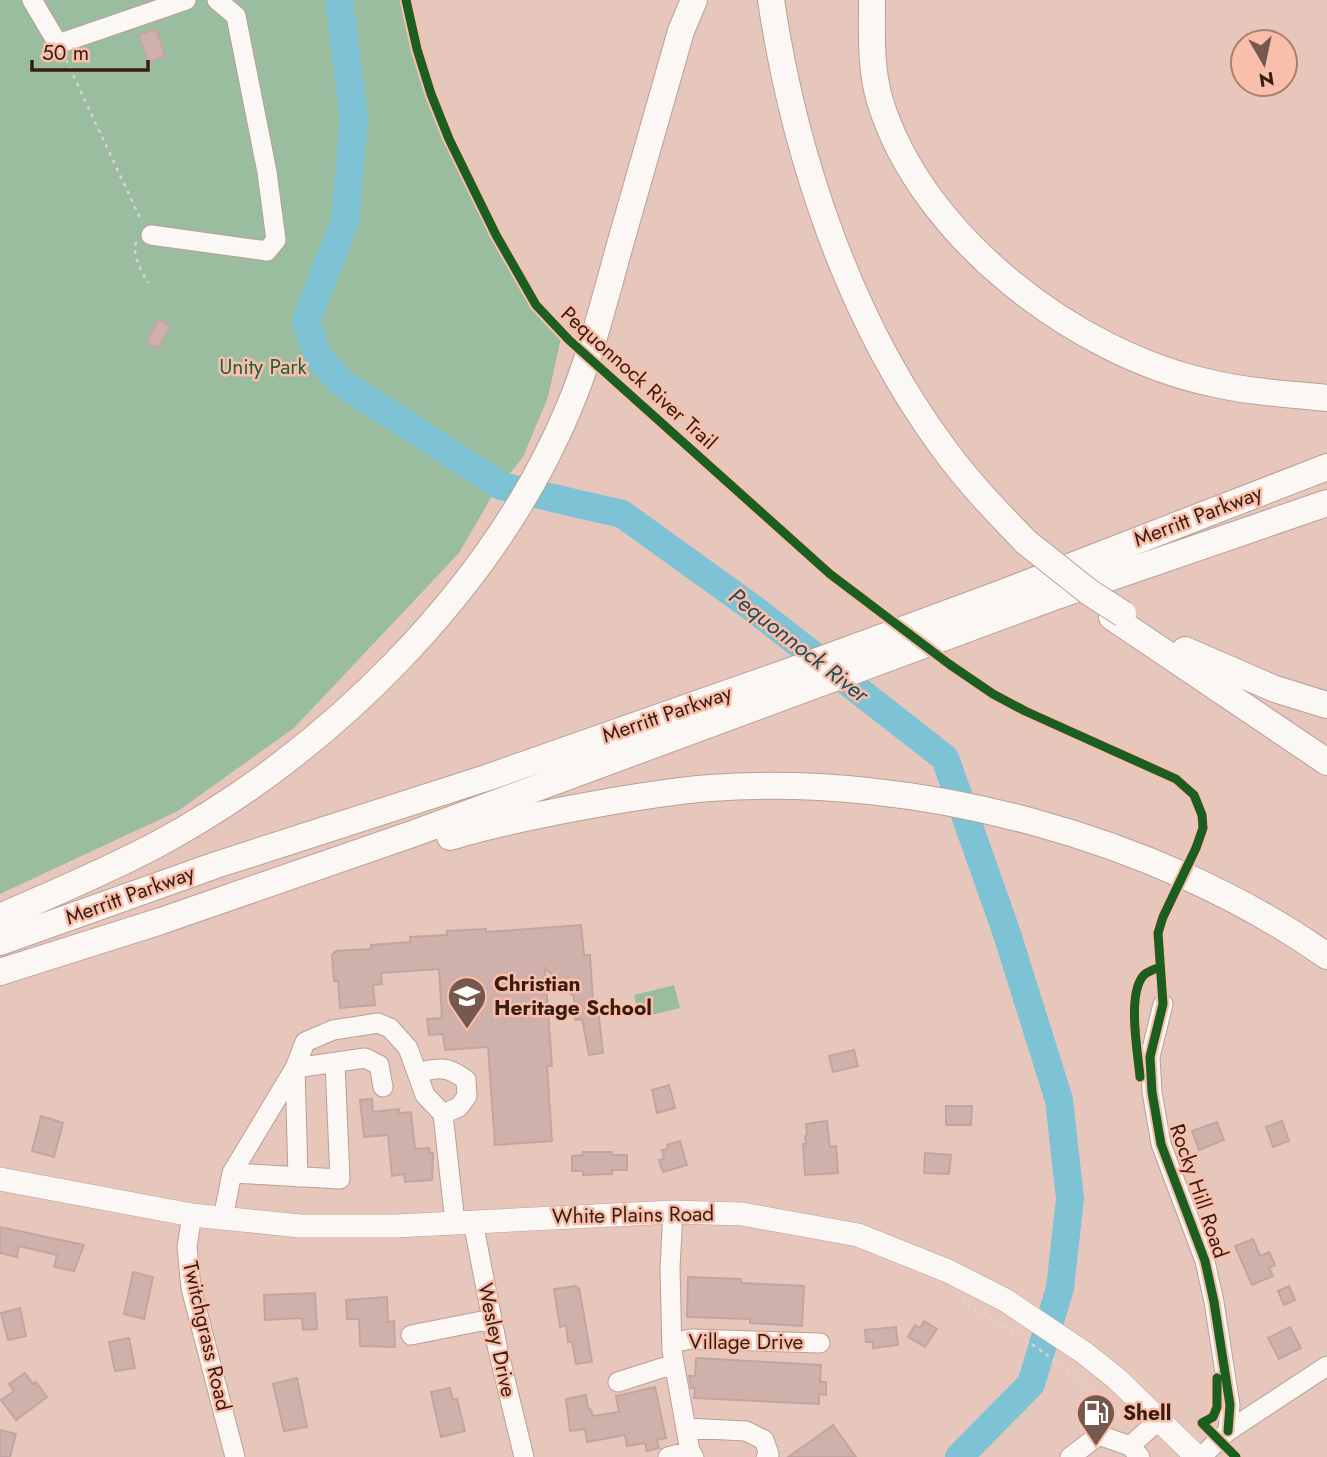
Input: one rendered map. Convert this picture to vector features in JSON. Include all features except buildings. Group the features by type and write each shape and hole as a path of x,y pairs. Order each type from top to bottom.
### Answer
{"highway":[{"path":"0,917 156,845 217,809 275,768 332,722 385,672 450,600 508,520 543,463 567,411 586,363 681,31 694,0"},
{"path":"771,0 783,71 804,153 830,232 862,307 898,378 941,445 981,495 1026,542 1117,616 1327,762"},
{"path":"872,0 872,48 879,99 897,146 924,192 961,236 1001,275 1047,311 1095,339 1157,367 1210,383 1327,398"},
{"name":"Merritt Parkway","path":"0,972 415,833 852,660 1327,467"},
{"name":"Merritt Parkway","path":"852,660 1051,598 1327,503"},
{"path":"1117,616 1235,673 1327,705"},
{"name":"Merritt Parkway","path":"0,942 216,865 794,681"},
{"path":"161,920 289,890 462,833 570,809 710,788 790,787 877,792 924,799 1076,834 1186,875 1249,907 1327,956"}],"main road":[{"name":"White Plains Road","path":"0,1179 192,1215 300,1226 349,1227 673,1212 742,1214 858,1235 948,1271 1002,1311 1083,1352 1116,1378 1191,1455"}],"street":[{"path":"32,0 58,44 186,0"},
{"path":"152,235 267,251 276,240 267,172 236,16 217,0"},
{"name":"Rocky Hill Road","path":"1163,1004 1150,1057 1152,1092 1161,1144 1205,1261 1210,1282 1230,1405 1228,1431"},
{"path":"223,1219 232,1173 295,1068 305,1042 333,1030 378,1023 390,1028 408,1048 417,1073 425,1094 443,1114 459,1107 467,1096 466,1080 452,1069 433,1068 417,1073"},
{"path":"295,1068 365,1058 379,1065 383,1087"},
{"path":"232,1173 340,1179 335,1063"},
{"path":"295,1068 299,1177"},
{"name":"Wesley Drive","path":"443,1114 464,1222 492,1318 524,1457"},
{"name":"Village Drive","path":"668,1457 692,1454 672,1343 670,1268 673,1212"},
{"name":"Twitchgrass Road","path":"192,1215 187,1247 191,1288 235,1457"},
{"path":"411,1335 492,1318"},
{"name":"Village Drive","path":"672,1343 691,1339 820,1343"},
{"name":"Village Drive","path":"618,1382 674,1364"},
{"path":"1191,1455 1327,1366"},
{"path":"1070,1457 1099,1435 1137,1447 1159,1420"},
{"path":"686,1428 746,1431 764,1440 769,1454 766,1457"}],"path":[{"path":"58,44 142,222 152,235 139,237 134,246 135,258 148,283"},
{"path":"1159,957 1163,1004"},
{"path":"1002,1311 1103,1400 1137,1447"}],"green space":[{"name":"Unity Park","path":"0,0 401,0 423,82 444,137 478,210 530,304 561,338 548,397 523,457 492,496 459,553 294,728 178,811 0,894"},
{"path":"674,985 680,1008 639,1018 634,995"}],"waterway":[{"name":"Pequonnock River","path":"339,0 354,118 345,221 306,321 318,357 342,383 501,486 622,514 754,609 945,758 1007,934 1059,1100 1070,1199 1060,1288 1031,1384 959,1457"}],"cycle path":[{"name":"Pequonnock River Trail","path":"406,0 417,49 449,139 496,235 536,305 569,340 830,574 949,664 993,694 1176,779 1194,795 1202,815 1203,828 1158,933 1163,1004 1150,1057 1152,1092 1161,1144 1205,1261 1214,1302 1230,1405 1228,1431"},
{"path":"1140,1077 1135,1023 1136,994 1139,982 1145,974 1160,967"},
{"path":"1217,1378 1217,1407 1213,1417 1202,1423 1236,1457"}],"place":[{"name":"Christian Heritage School","path":"467,1030"},
{"name":"Shell","path":"1096,1447"}]}
